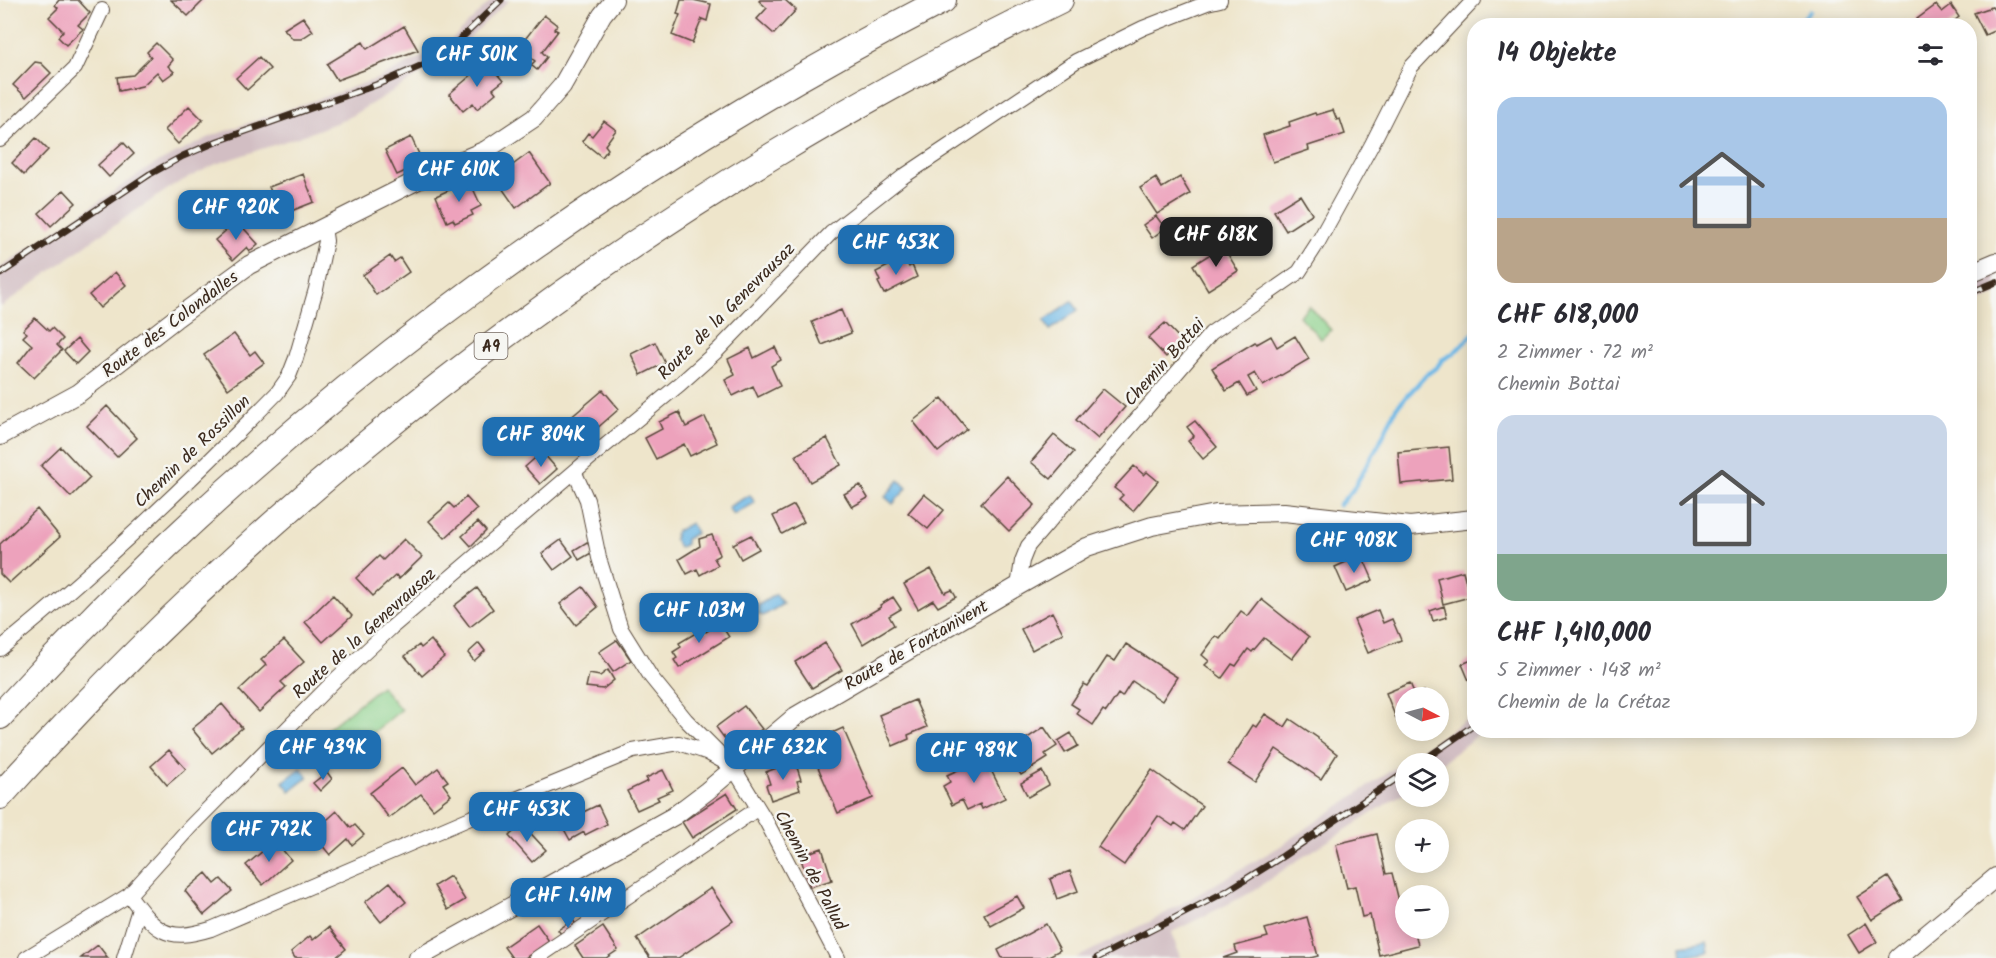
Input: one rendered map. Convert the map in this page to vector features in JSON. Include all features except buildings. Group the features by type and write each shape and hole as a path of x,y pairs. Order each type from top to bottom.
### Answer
{"highway":[{"path":"0,716 96,615 216,500 410,339 542,241 681,148 822,64 943,0"},
{"name":"A9","path":"0,796 134,653 202,588 388,427 508,334 640,241 778,152 922,71 1060,0"}],"street":[{"name":"Route des Colondalles","path":"0,436 79,393 249,265 434,171 486,150 534,118 562,86 602,15 614,0"},
{"name":"Route de la Genevrausaz","path":"26,958 129,895 190,827 335,680 392,628 718,350 831,233 904,176 1076,61 1143,28 1220,0"},
{"name":"Chemin Bottai","path":"1018,586 1022,561 1028,546 1211,333 1299,272 1317,244 1411,67 1474,0"},
{"path":"0,140 75,69 102,10"},
{"name":"Chemin de Rossillon","path":"0,649 72,589 177,493 277,393 289,376 296,358 316,289 326,241 324,227"},
{"path":"1977,270 1996,262"},
{"name":"Chemin de Pallud","path":"575,473 587,500 599,558 621,629 651,677 686,720 733,767 838,958"},
{"name":"Route de Fontanivent","path":"418,958 674,816 796,716 1087,547 1152,526 1216,514 1284,512 1410,526 1467,520"},
{"path":"129,895 139,909 163,931 174,935 192,934 211,929 493,808 633,751 679,743 706,752 733,767"},
{"path":"537,958 757,809"},
{"path":"1898,958 1996,877"},
{"path":"124,958 139,909"}],"shaded area":[{"path":"492,0 509,0 448,58 346,119 216,164 174,185 97,237 0,308 0,268 153,165 214,135 379,78 446,45"},
{"path":"1996,271 1996,295 1977,304 1977,279"},
{"path":"1467,719 1467,738 1474,738 1449,757 1449,753 1417,753 1434,741 1449,741 1449,731"},
{"path":"1395,768 1395,798 1250,893 1172,932 1180,958 1076,958 1157,918 1279,847"}],"green space":[{"path":"1309,306 1331,330 1321,339 1299,316"},
{"path":"381,686 401,710 338,761 319,736"}],"water":[{"path":"1072,301 1078,310 1050,330 1044,321"},
{"path":"899,480 907,488 893,504 885,497"},
{"path":"750,495 755,503 733,515 728,507"},
{"path":"691,523 696,533 686,539 686,544 679,548 674,539 676,531"},
{"path":"776,594 783,604 763,616 758,614 757,606"},
{"path":"301,768 308,777 290,791 283,782"},
{"path":"1707,942 1709,952 1682,957 1681,946"}],"waterway":[{"path":"1803,18 1810,11"},
{"path":"1339,505 1352,491 1396,408 1426,375 1467,340"}],"railway":[{"path":"0,274 150,174 183,156 218,141 384,82 425,64 455,44 501,0"},
{"path":"1977,290 1996,282"},
{"path":"1434,753 1467,730"},
{"path":"1097,958 1227,891 1283,856 1395,780"}]}
